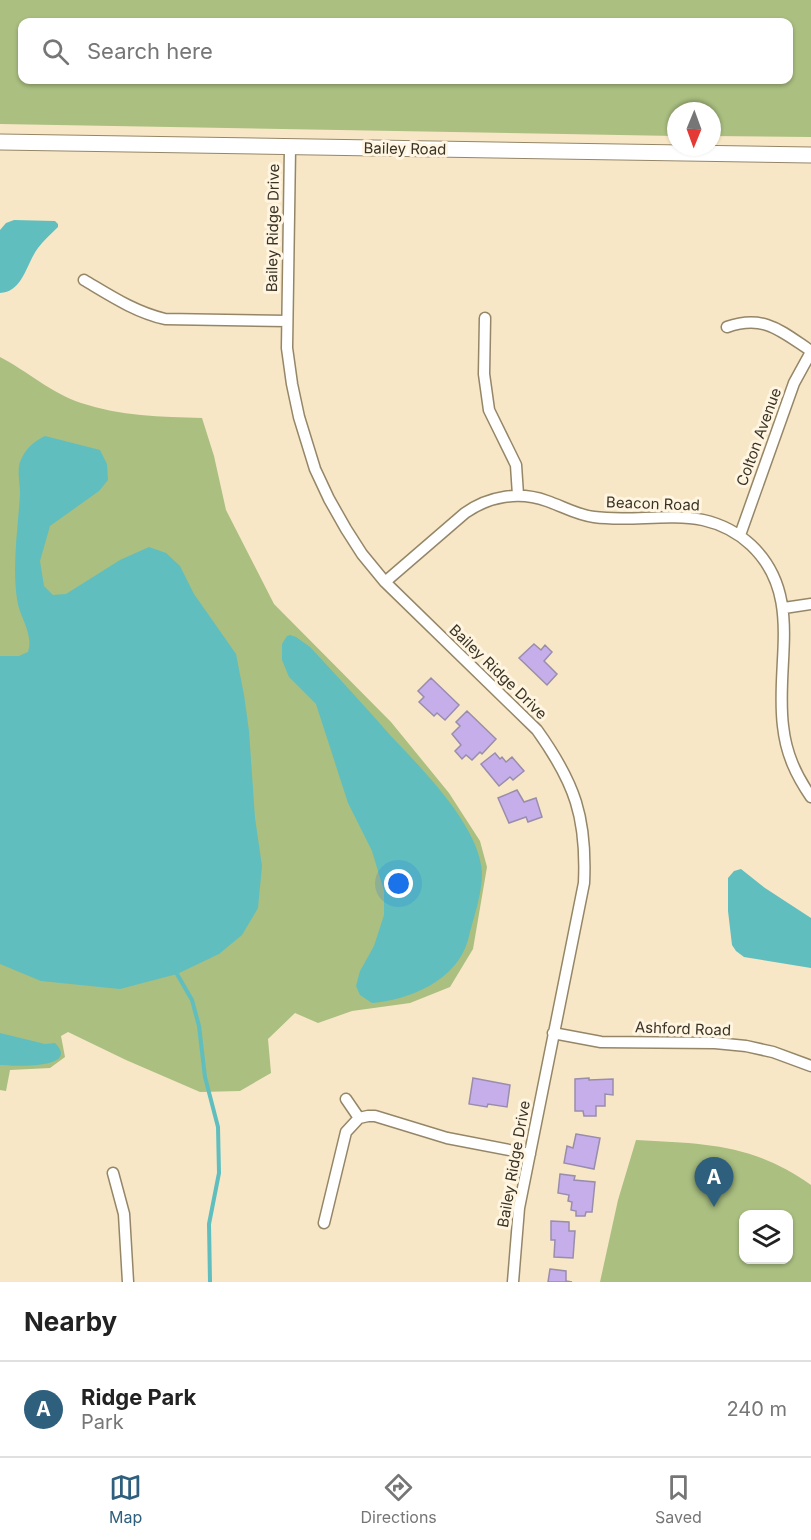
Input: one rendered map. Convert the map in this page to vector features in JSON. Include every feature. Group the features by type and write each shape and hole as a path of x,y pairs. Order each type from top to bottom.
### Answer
{"main road":[{"name":"Bailey Road","path":"0,142 811,155"}],"street":[{"name":"Bailey Ridge Drive","path":"290,148 287,348 299,417 315,469 329,499 362,554 385,582 537,730 556,756 569,780 578,804 585,856 584,883 519,1208 513,1282"},
{"path":"84,280 131,307 165,319 287,321"},
{"path":"484,318 484,374 489,410 516,465 518,495"},
{"path":"727,327 740,323 764,322 811,351"},
{"name":"Colton Avenue","path":"740,535 794,383 811,351"},
{"name":"Beacon Road","path":"385,582 474,506 502,497 518,495 534,497 593,517 704,520 740,535 771,570 784,608 782,724 790,763 811,797"},
{"path":"784,608 811,604"},
{"name":"Ashford Road","path":"553,1033 601,1042 715,1043 746,1046 773,1052 811,1066"},
{"path":"346,1099 359,1118"},
{"path":"324,1223 346,1132 359,1118 375,1116 447,1138 530,1154"},
{"path":"113,1173 124,1214 128,1282"}],"green space":[{"path":"0,0 811,0 811,137 721,136 721,102 667,102 667,136 0,124"},
{"path":"0,357 59,394 81,403 126,413 202,418 214,456 226,510 274,604 391,722 449,793 480,841 487,867 473,949 450,987 410,1003 352,1011 318,1023 295,1013 268,1039 271,1073 240,1091 200,1092 68,1032 61,1036 65,1057 50,1068 10,1070 6,1091 0,1090"},
{"path":"636,1140 706,1145 748,1153 789,1171 811,1185 811,1282 600,1282 618,1200"}],"water":[{"path":"14,220 55,221 58,227 38,248 19,283 14,288 0,293 0,230 6,223"},
{"path":"45,436 100,450 107,464 108,480 99,491 50,526 40,561 44,586 53,595 66,594 120,560 149,547 166,553 180,566 194,594 236,654 249,731 255,818 262,866 258,908 242,935 219,954 177,974 120,989 41,981 0,964 0,656 19,656 28,652 28,632 18,606 16,586 19,469 22,457 27,450 33,443"},
{"path":"290,635 310,647 432,781 460,817 479,855 482,873 481,890 462,954 443,977 401,998 372,1003 360,995 356,986 360,971 374,946 384,915 384,891 372,851 348,803 316,704 289,677 282,660 282,644"},
{"path":"741,869 765,888 811,918 811,968 744,957 736,951 732,945 728,911 728,878 734,871"},
{"path":"0,1033 45,1044 55,1043 61,1052 59,1058 52,1062 29,1066 0,1065"}],"building":[{"path":"534,644 541,650 545,645 552,652 544,661 557,674 547,685 519,658"},
{"path":"431,678 459,705 445,720 437,713 434,716 419,702 424,697 418,691"},
{"path":"467,711 496,739 482,754 480,752 472,760 466,755 462,759 455,751 461,745 452,734 460,726 456,722"},
{"path":"495,753 506,762 512,757 524,771 513,780 510,777 499,786 481,764"},
{"path":"517,790 524,802 536,798 542,817 528,822 526,817 509,823 498,798"},
{"path":"473,1078 510,1085 507,1107 469,1104"},
{"path":"589,1078 589,1080 613,1079 613,1095 605,1094 605,1106 596,1106 596,1116 584,1116 583,1111 575,1111 575,1079"},
{"path":"576,1134 600,1138 594,1169 564,1163 567,1146 573,1148"},
{"path":"560,1174 575,1176 574,1180 595,1182 592,1212 586,1212 585,1216 576,1216 576,1211 571,1210 572,1202 568,1201 569,1195 558,1193"},
{"path":"551,1221 569,1222 569,1231 575,1231 573,1258 554,1257 555,1240 551,1240"},
{"path":"550,1269 566,1271 566,1281 572,1282 548,1282"}],"waterway":[{"path":"177,974 192,1000 199,1026 205,1077 218,1127 219,1173 209,1224 210,1282"}],"place":[{"name":"Ridge Park","path":"714,1207"}]}
